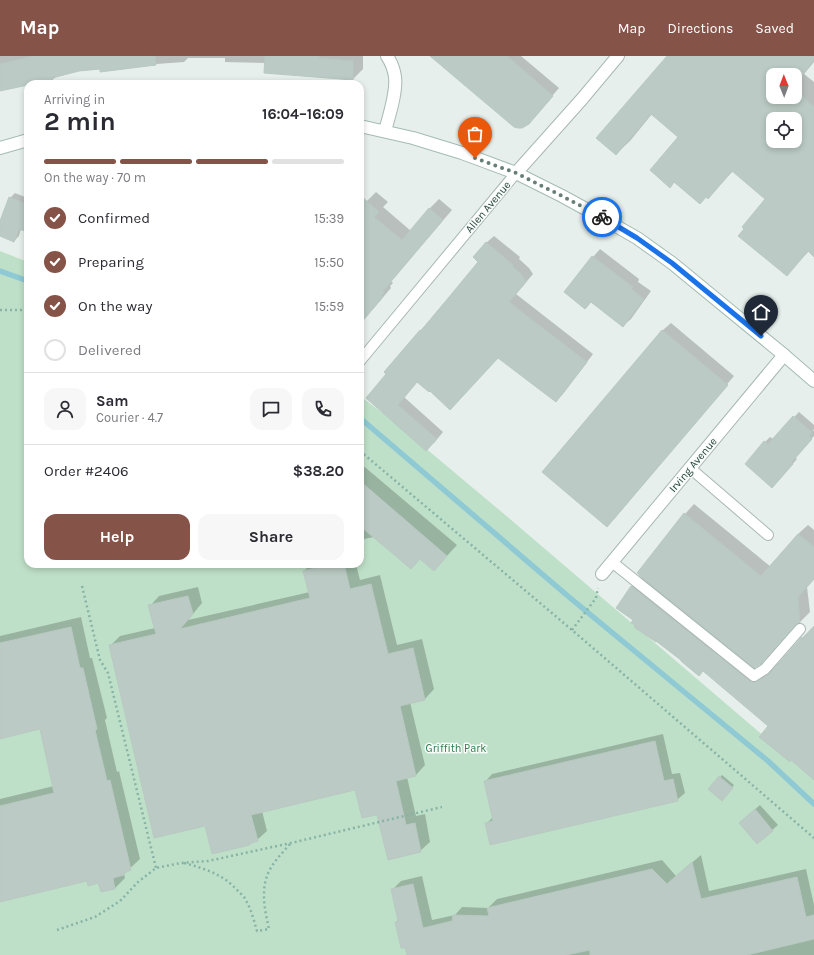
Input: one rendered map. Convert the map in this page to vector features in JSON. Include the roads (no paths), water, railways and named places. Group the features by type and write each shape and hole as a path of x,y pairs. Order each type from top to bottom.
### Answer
{"main road":[{"path":"385,131 395,91 395,77 391,64 386,56"},
{"name":"Allen Avenue","path":"516,173 618,56"},
{"path":"364,127 413,138 462,152 516,173 595,214 637,238 672,263 814,381"},
{"path":"0,148 24,141"},
{"name":"Irving Avenue","path":"602,574 784,355"}],"lane":[{"name":"Allen Avenue","path":"364,356 516,173"},
{"path":"690,468 768,535"},
{"path":"612,562 754,676 765,668 800,629"}],"waterway":[{"path":"0,271 24,280"},
{"path":"364,421 569,597 768,761 814,804"}],"park label":[{"name":"Griffith Park","path":"456,748"}]}
